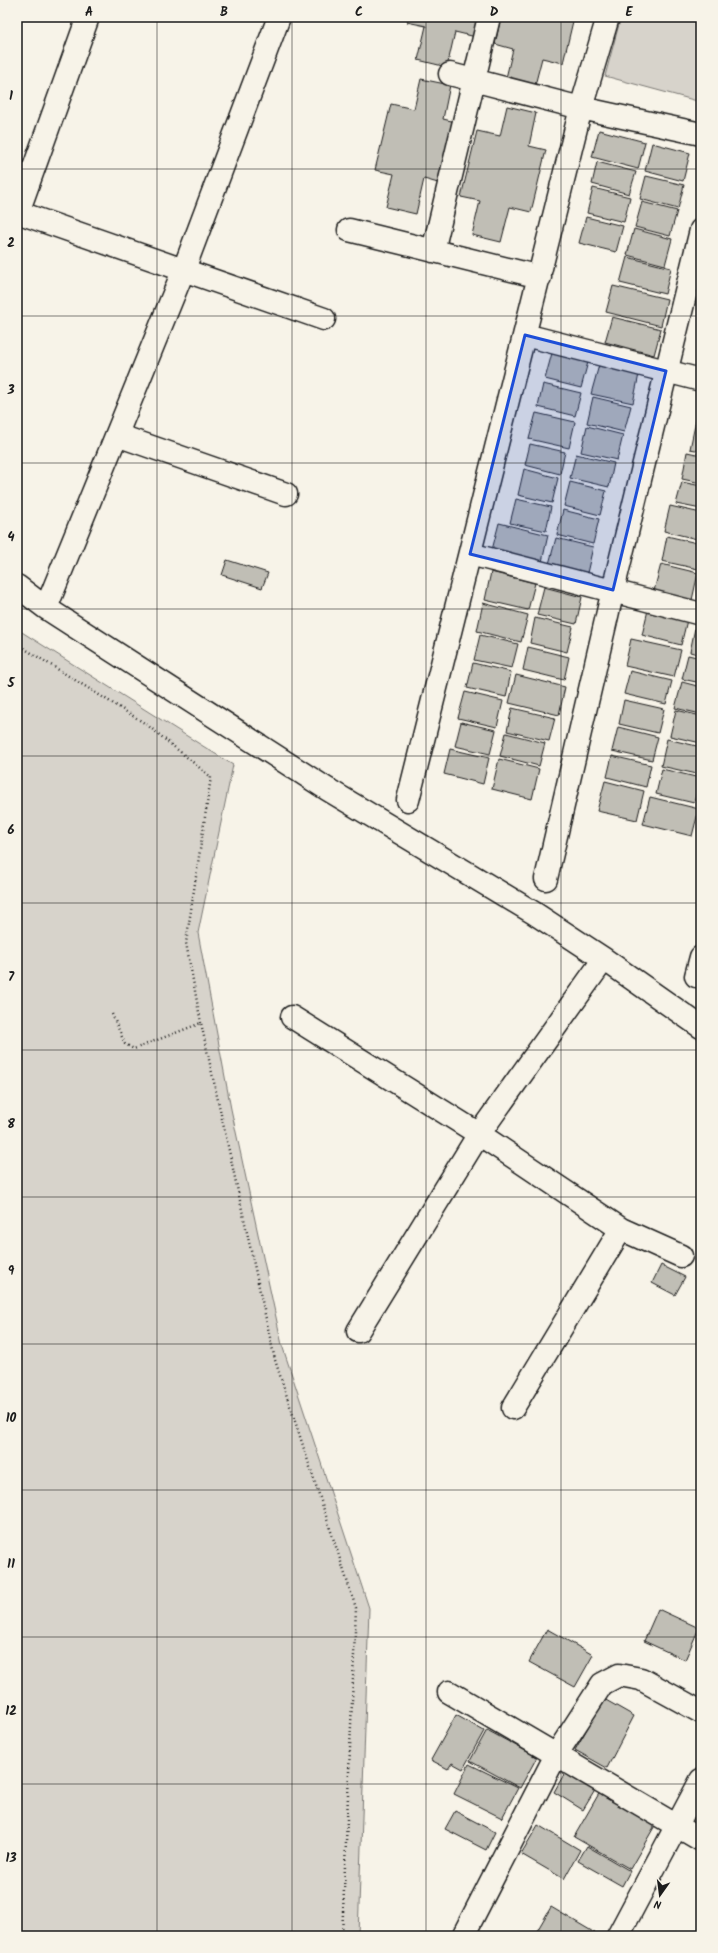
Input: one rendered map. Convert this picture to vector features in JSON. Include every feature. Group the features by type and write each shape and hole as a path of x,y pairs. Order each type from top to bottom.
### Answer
{"street":[{"path":"88,17 17,213 184,269 324,319"},
{"path":"46,608 184,269 279,17"},
{"path":"433,251 489,17"},
{"path":"408,800 540,277 581,108 608,17"},
{"path":"450,74 581,108 701,134"},
{"path":"349,230 540,277"},
{"path":"546,879 613,590 701,230"},
{"path":"525,335 701,380"},
{"path":"117,435 286,494"},
{"path":"470,554 701,614"},
{"path":"17,586 46,608 327,789 534,914 604,959 701,1027"},
{"path":"358,1331 479,1134 604,959"},
{"path":"292,1017 479,1134 621,1229 681,1256"},
{"path":"513,1408 621,1229"},
{"path":"463,1936 556,1755 602,1684 620,1675 641,1679 701,1712"},
{"path":"449,1692 701,1840"},
{"path":"618,1936 701,1780"}],"path":[{"path":"17,644 146,724 211,777 186,943 201,1023 275,1360 356,1608 342,1936"},
{"path":"112,1014 125,1044 134,1049 201,1023"}],"highlighted area":[{"path":"525,335 666,371 613,590 470,554"}],"shaded area":[{"path":"621,17 701,17 701,102 605,76"},
{"path":"17,629 233,765 198,933 231,1109 282,1345 369,1608 358,1936 17,1936"}],"building":[{"path":"408,17 481,17 476,37 455,32 447,67 418,60 426,26 407,22"},
{"path":"501,17 574,17 563,63 542,58 534,89 505,82 513,49 495,44"},
{"path":"421,79 450,85 443,119 460,123 445,185 424,179 416,214 386,207 394,174 375,170 391,104 414,109"},
{"path":"507,106 536,113 529,146 546,150 531,212 510,207 501,242 472,235 480,201 461,197 477,131 500,136"},
{"path":"599,130 645,142 638,169 592,157"},
{"path":"652,143 690,153 683,181 645,171"},
{"path":"597,162 636,172 629,194 592,184"},
{"path":"646,176 684,185 678,209 640,199"},
{"path":"593,188 630,197 624,222 587,213"},
{"path":"642,202 677,211 670,236 635,227"},
{"path":"586,217 623,226 616,252 579,243"},
{"path":"634,229 672,239 665,265 627,255"},
{"path":"627,257 671,268 665,294 620,283"},
{"path":"613,286 667,299 661,326 606,312"},
{"path":"612,317 661,329 654,355 605,342"},
{"path":"552,353 588,362 581,388 545,379"},
{"path":"599,365 639,374 633,403 591,394"},
{"path":"543,384 581,393 575,416 538,407"},
{"path":"593,397 631,406 624,432 587,423"},
{"path":"701,398 701,419 697,418"},
{"path":"536,413 575,422 569,448 529,439"},
{"path":"696,420 701,421 701,451 690,449"},
{"path":"587,426 623,435 617,460 581,452"},
{"path":"530,444 565,452 560,474 525,465"},
{"path":"687,452 701,455 701,483 682,479"},
{"path":"576,454 614,463 609,487 570,478"},
{"path":"524,469 558,478 552,503 518,495"},
{"path":"570,482 606,491 600,515 564,506"},
{"path":"682,482 701,486 701,509 676,504"},
{"path":"516,499 551,507 546,531 510,523"},
{"path":"670,506 701,513 701,540 664,531"},
{"path":"563,510 599,519 593,544 557,535"},
{"path":"499,523 548,535 542,562 492,550"},
{"path":"667,536 701,544 701,555 698,569 662,561"},
{"path":"556,538 593,547 587,573 549,564"},
{"path":"227,560 268,573 262,588 222,575"},
{"path":"661,564 698,573 692,600 654,591"},
{"path":"491,572 535,583 528,610 485,600"},
{"path":"544,587 582,597 576,624 537,615"},
{"path":"483,603 528,615 521,642 477,631"},
{"path":"648,610 687,620 681,645 642,635"},
{"path":"535,618 573,627 567,652 530,643"},
{"path":"696,623 701,625 701,655 690,652"},
{"path":"480,635 518,644 512,668 474,660"},
{"path":"631,639 681,650 674,677 625,666"},
{"path":"528,647 569,657 564,680 523,670"},
{"path":"688,655 701,658 701,683 682,679"},
{"path":"473,663 511,672 506,697 467,688"},
{"path":"630,671 672,681 666,704 624,694"},
{"path":"516,675 565,687 559,715 509,703"},
{"path":"682,682 701,687 701,714 675,708"},
{"path":"465,692 503,701 497,727 458,718"},
{"path":"624,700 664,709 658,733 619,724"},
{"path":"512,708 555,718 549,741 507,731"},
{"path":"676,710 701,716 701,743 670,736"},
{"path":"461,722 496,730 490,754 455,746"},
{"path":"618,727 658,737 652,760 612,751"},
{"path":"506,733 545,743 539,766 500,756"},
{"path":"667,739 701,747 701,757 697,774 661,766"},
{"path":"450,749 489,758 483,784 444,774"},
{"path":"612,756 651,765 646,787 607,777"},
{"path":"499,759 539,769 532,799 492,789"},
{"path":"662,769 700,778 694,803 656,794"},
{"path":"605,781 644,791 637,820 597,811"},
{"path":"650,797 699,809 692,836 643,824"},
{"path":"661,1265 685,1277 675,1295 652,1283"},
{"path":"658,1609 699,1628 685,1660 644,1641"},
{"path":"547,1629 593,1655 575,1687 529,1662"},
{"path":"604,1699 634,1716 607,1768 575,1750"},
{"path":"456,1715 484,1731 463,1769 452,1763 448,1769 431,1760"},
{"path":"487,1730 537,1757 520,1788 470,1761"},
{"path":"469,1764 518,1788 502,1818 454,1794"},
{"path":"567,1769 597,1787 583,1810 554,1792"},
{"path":"601,1790 657,1822 630,1869 574,1837"},
{"path":"455,1811 495,1832 486,1850 445,1829"},
{"path":"538,1825 580,1850 564,1879 521,1854"},
{"path":"587,1846 630,1871 622,1886 578,1861"},
{"path":"551,1907 595,1933 593,1936 534,1936"}]}
